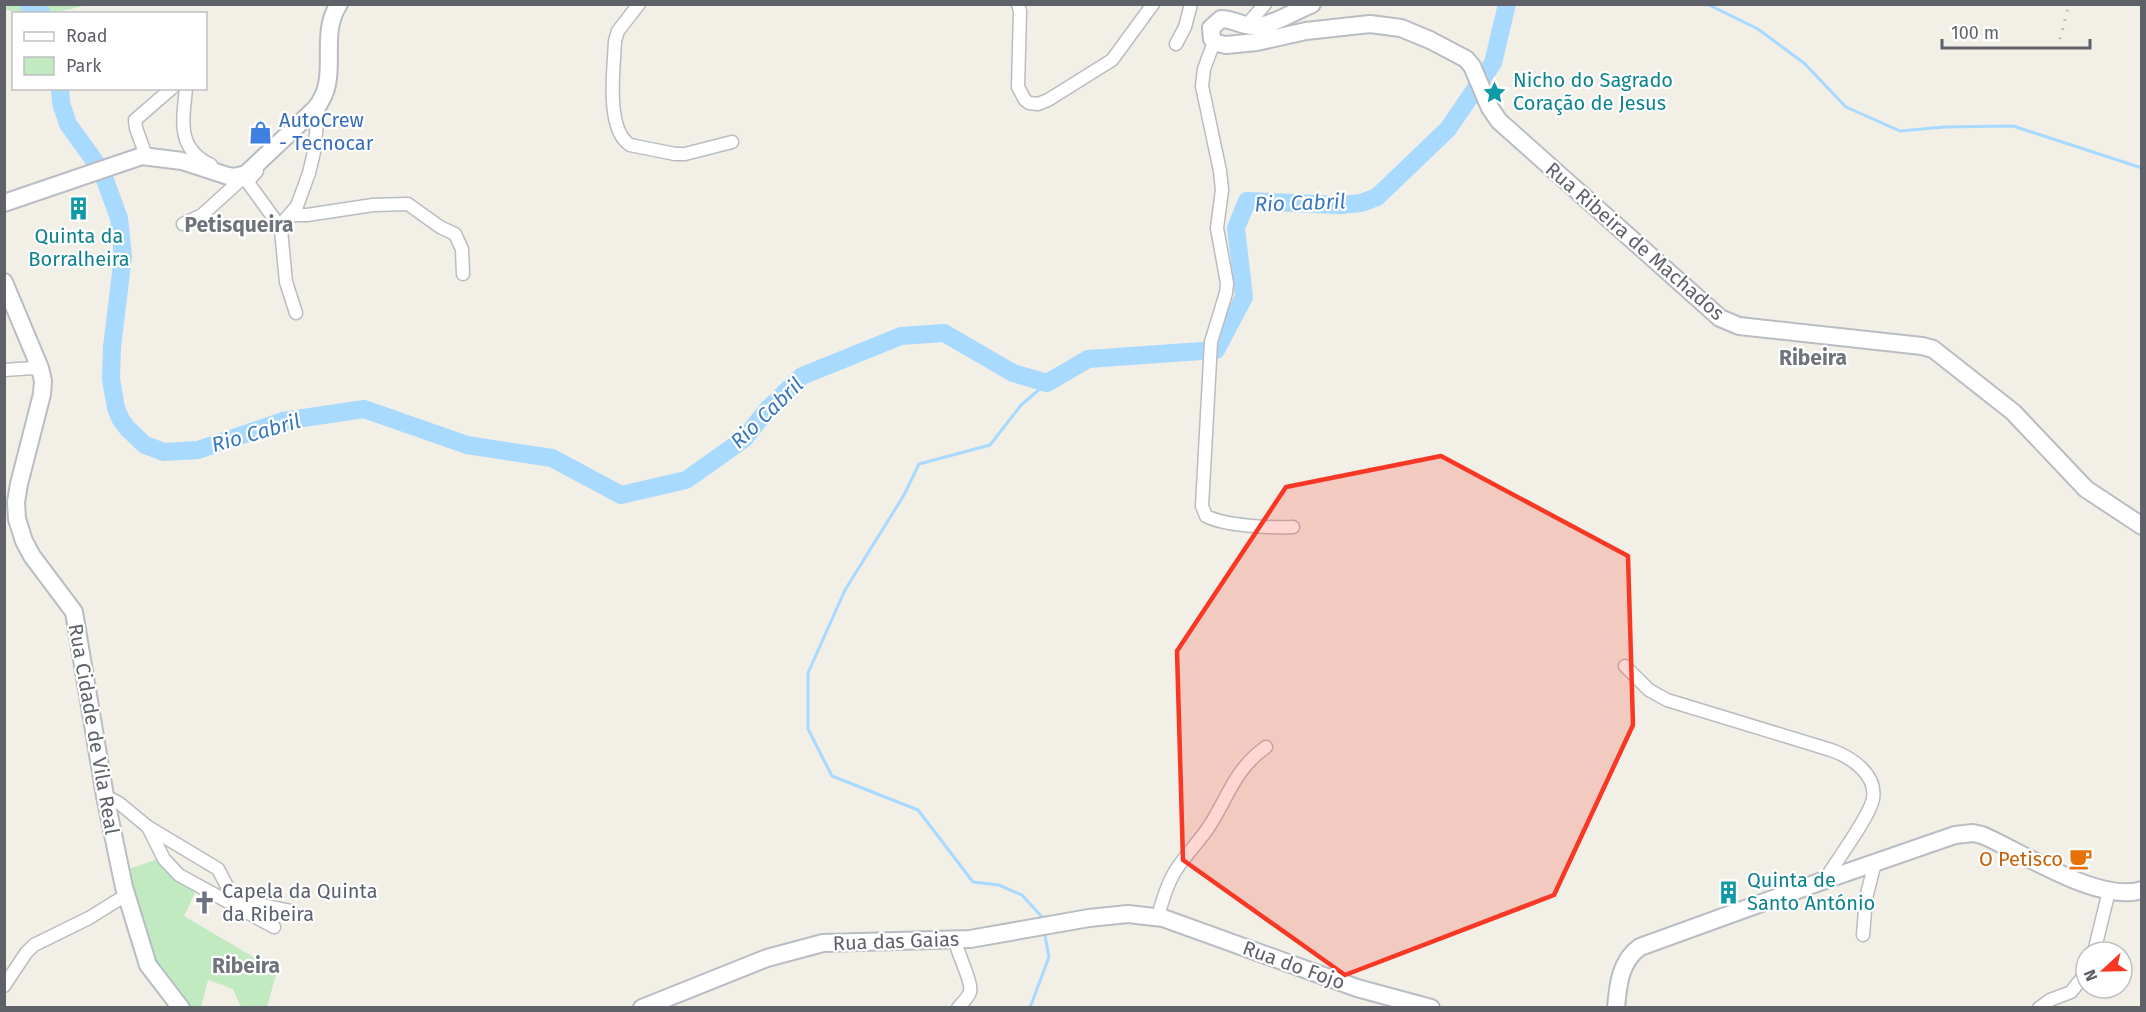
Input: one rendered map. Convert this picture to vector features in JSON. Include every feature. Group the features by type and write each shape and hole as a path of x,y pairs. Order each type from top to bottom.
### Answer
{"street":[{"path":"296,314 286,282 281,228 297,206 314,152 320,104 328,83 330,4"},
{"path":"330,23 339,4"},
{"path":"639,4 618,31 615,41 614,110 619,132 624,141 630,145 675,154 697,152 732,141"},
{"path":"1018,4 1020,11 1017,87 1024,100 1033,104 1048,100 1112,60 1153,4"},
{"path":"1176,44 1185,27 1191,4"},
{"path":"1246,26 1265,4"},
{"path":"1293,527 1270,528 1222,521 1209,518 1203,513 1210,350 1227,283 1217,228 1222,190 1220,171 1202,86 1214,42 1210,30 1218,20 1228,19 1246,26 1263,25 1312,4"},
{"name":"Rua Ribeira de Machados","path":"1214,42 1223,45 1247,44 1306,31 1381,25 1401,28 1464,57 1473,69 1499,121 1723,319 1746,327 1934,349 2013,411 2080,484 2142,526"},
{"path":"141,157 135,120 170,90"},
{"path":"186,90 184,130 192,152 205,162 226,172 238,174 249,172"},
{"path":"183,224 202,215 320,104"},
{"path":"267,155 249,183 281,228"},
{"path":"4,203 141,157 186,161 232,177 249,172"},
{"path":"291,215 301,216 373,205 411,205 440,227 455,234 462,249 463,274"},
{"name":"Rua Cidade de Vila Real","path":"4,282 41,372 42,394 19,484 16,502 17,519 32,556 74,612 105,796 126,895 148,965 181,1008"},
{"path":"4,370 33,369 41,372"},
{"path":"1625,666 1649,690 1667,700 1831,750 1848,757 1859,766 1868,777 1872,789 1872,800 1862,822 1825,880"},
{"path":"1158,917 1166,890 1177,868 1207,829 1239,772 1266,747"},
{"path":"105,796 119,802 148,826 218,869 228,890 232,893 258,904 291,911"},
{"path":"148,826 164,859 179,874 273,927"},
{"path":"1616,1008 1624,965 1632,953 1640,947 1946,838 1973,833 2002,844 2067,876 2109,891 2125,893 2142,890"},
{"path":"1863,935 1866,898 1875,862"},
{"path":"2097,940 2109,891"},
{"path":"4,986 34,945 89,918 126,895"},
{"name":"Rua das Gaias","path":"642,1008 740,967 806,947 838,942 955,940 1114,915 1138,914 1158,917"},
{"name":"Rua do Fojo","path":"1158,917 1357,988 1431,1008"},
{"path":"955,940 958,956 971,987 968,996 958,1008"},
{"path":"2039,1008 2050,1000 2071,992 2074,988"}],"highlighted area":[{"path":"1441,456 1628,556 1633,725 1554,895 1345,975 1183,860 1177,651 1286,487"}],"green space":[{"path":"5,4 85,4 55,12 5,10"},
{"path":"158,859 196,891 184,916 277,971 267,1007 241,1007 233,989 208,980 201,1007 188,1007 157,970 126,870"}],"waterway":[{"name":"Rio Cabril","path":"28,4 39,12"},
{"name":"Rio Cabril","path":"60,90 61,103 68,124 96,163 119,218 123,256 112,347 111,379 116,408 121,420 145,445 164,452 198,450 283,421 364,409 467,445 552,458 621,495 686,480 744,439 767,410 802,376 901,336 944,333 1013,373 1047,383 1088,359 1216,350 1244,297 1236,228 1247,201 1340,205 1361,203 1377,197 1448,129 1493,63 1507,4"},
{"path":"1707,4 1758,29 1804,63 1846,107 1900,131 1944,127 2013,126 2142,168"},
{"path":"1043,921 1022,895 999,885 973,882 918,810 832,776 808,729 808,673 845,590 904,495 919,464 990,445 1021,405 1047,383"},
{"path":"1028,1008 1049,957 1044,930"}],"railway":[{"path":"2060,39 2069,4"}],"place":[{"name":"Nicho do Sagrado Coração de Jesus","path":"1495,92"},
{"name":"AutoCrew - Tecnocar","path":"261,132"},
{"name":"Quinta da Borralheira","path":"79,208"},
{"name":"O Petisco","path":"2081,859"},
{"name":"Quinta de Santo António","path":"1729,892"},
{"name":"Capela da Quinta da Ribeira","path":"204,902"}],"district":[{"name":"Petisqueira","path":"239,225"},
{"name":"Ribeira","path":"1813,358"},
{"name":"Ribeira","path":"246,966"}]}
